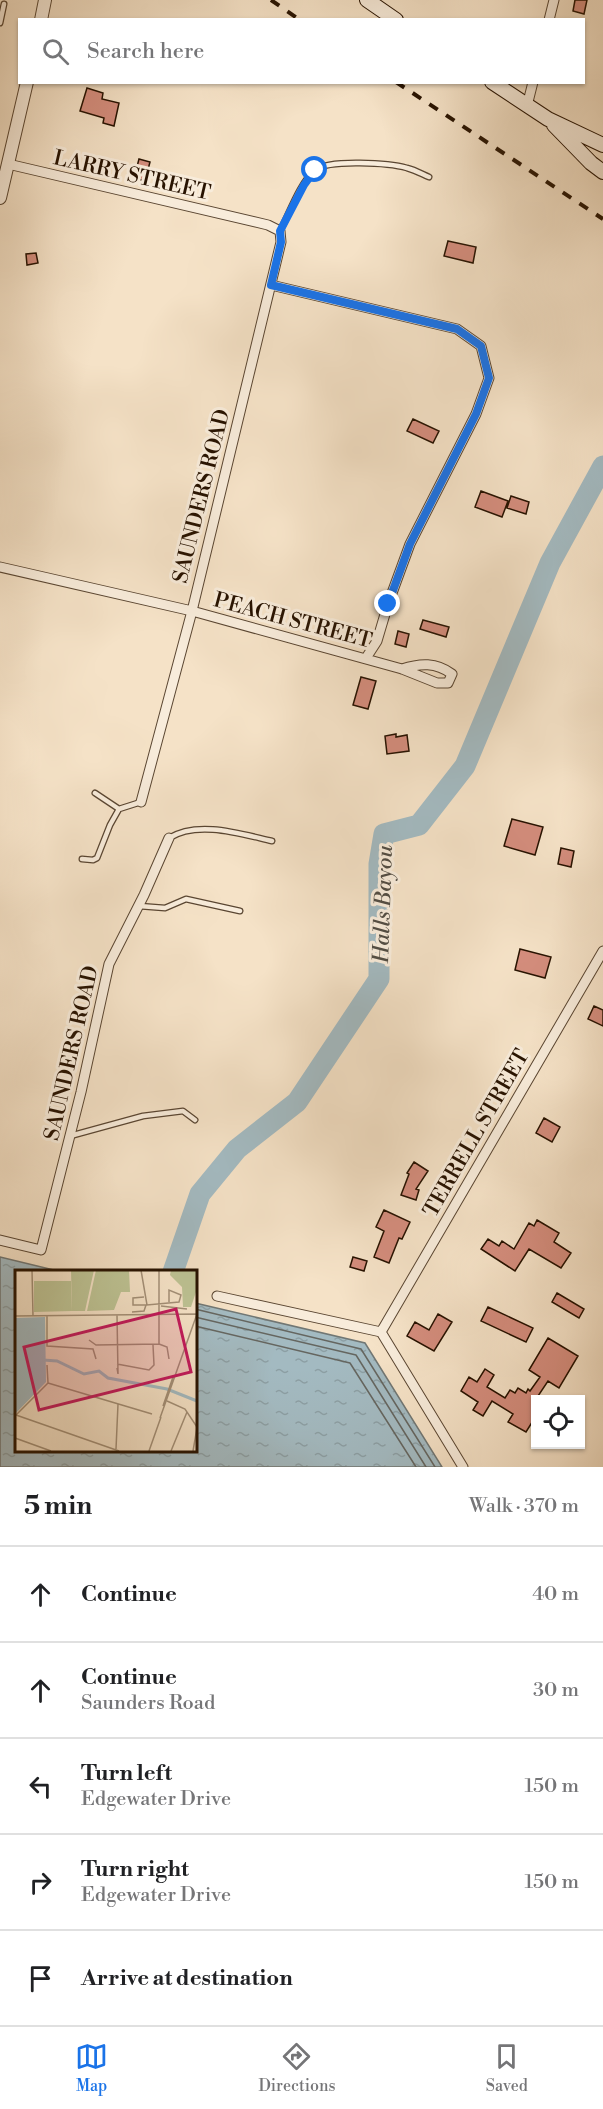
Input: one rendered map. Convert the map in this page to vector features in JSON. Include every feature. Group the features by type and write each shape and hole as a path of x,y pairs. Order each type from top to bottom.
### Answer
{"main road":[{"path":"367,0 393,18"},
{"path":"495,84 548,119 603,145"},
{"path":"548,119 591,163 603,172"}],"street":[{"path":"41,18 45,0"},
{"path":"550,18 554,0"},
{"path":"0,198 5,165 26,84"},
{"path":"527,105 532,84"},
{"name":"LARRY STREET","path":"5,165 248,221 280,231"},
{"name":"SAUNDERS ROAD","path":"141,802 192,611 281,242 280,231"},
{"path":"271,285 457,329 481,346 489,378 476,414 410,544 377,641 366,658"},
{"name":"PEACH STREET","path":"0,567 192,611 402,669"},
{"name":"SAUNDERS ROAD","path":"0,1240 42,1250 109,964 139,906 169,838"},
{"name":"TERRELL STREET","path":"381,1332 603,951"},
{"path":"217,1296 381,1332 463,1467"}],"lane":[{"path":"0,24 4,4"},
{"path":"280,231 304,185 315,170 324,165 361,163 406,167 429,177"},
{"path":"95,793 119,810"},
{"path":"82,860 97,858 110,825 119,810 141,802"},
{"path":"169,838 179,832 220,829 272,841"},
{"path":"139,906 165,908 186,899 240,911"},
{"path":"70,1136 143,1116 183,1111 195,1120"}],"water":[{"path":"0,1257 54,1270 15,1270 15,1452 196,1452 196,1303 365,1343 442,1467 0,1467"}],"building":[{"path":"575,0 587,0 584,14 573,11"},
{"path":"87,88 103,93 102,99 119,103 114,126 103,123 104,118 80,111"},
{"path":"139,159 150,162 145,181 134,178"},
{"path":"448,241 476,247 473,263 444,256"},
{"path":"36,253 38,263 27,265 26,254"},
{"path":"413,419 439,431 433,443 407,431"},
{"path":"481,491 508,501 502,517 475,507"},
{"path":"511,496 529,502 526,514 507,508"},
{"path":"423,620 449,627 446,637 420,629"},
{"path":"398,631 409,634 406,647 395,644"},
{"path":"361,677 376,681 368,709 353,705"},
{"path":"396,734 396,737 407,735 409,751 387,754 385,736"},
{"path":"512,819 543,827 535,855 504,846"},
{"path":"561,848 574,851 571,867 558,864"},
{"path":"520,949 551,957 545,978 515,970"},
{"path":"594,1006 603,1010 603,1026 588,1019"},
{"path":"544,1118 560,1127 552,1142 536,1133"},
{"path":"414,1162 428,1171 416,1189 419,1190 416,1200 401,1195 409,1174 407,1173"},
{"path":"384,1210 410,1222 402,1239 399,1238 389,1263 374,1257 384,1231 376,1227"},
{"path":"537,1220 559,1233 554,1242 571,1253 561,1268 529,1249 515,1271 481,1249 488,1239 499,1246 502,1241 514,1249 529,1223 534,1226"},
{"path":"353,1257 367,1261 364,1271 350,1267"},
{"path":"557,1293 584,1309 579,1318 552,1302"},
{"path":"488,1307 533,1328 526,1342 481,1321"},
{"path":"438,1314 452,1322 434,1351 407,1336 415,1322 429,1330"},
{"path":"548,1338 578,1356 559,1388 548,1381 539,1395 531,1395 531,1424 526,1432 508,1422 513,1414 492,1401 483,1416 473,1410 478,1402 461,1391 469,1377 477,1382 485,1369 494,1375 487,1387 505,1398 510,1390 515,1393 518,1388 526,1393 540,1377 529,1370"}],"waterway":[{"name":"Halls Bayou","path":"174,1270 200,1194 237,1149 297,1102 379,979 379,864 384,834 419,825 465,766 550,563 603,466"}],"railway":[{"path":"271,0 297,18"},
{"path":"399,84 603,219"}],"route":[{"path":"315,170 304,185 280,231 281,242 271,285 457,329 481,346 489,378 476,414 410,544 388,604"}]}
